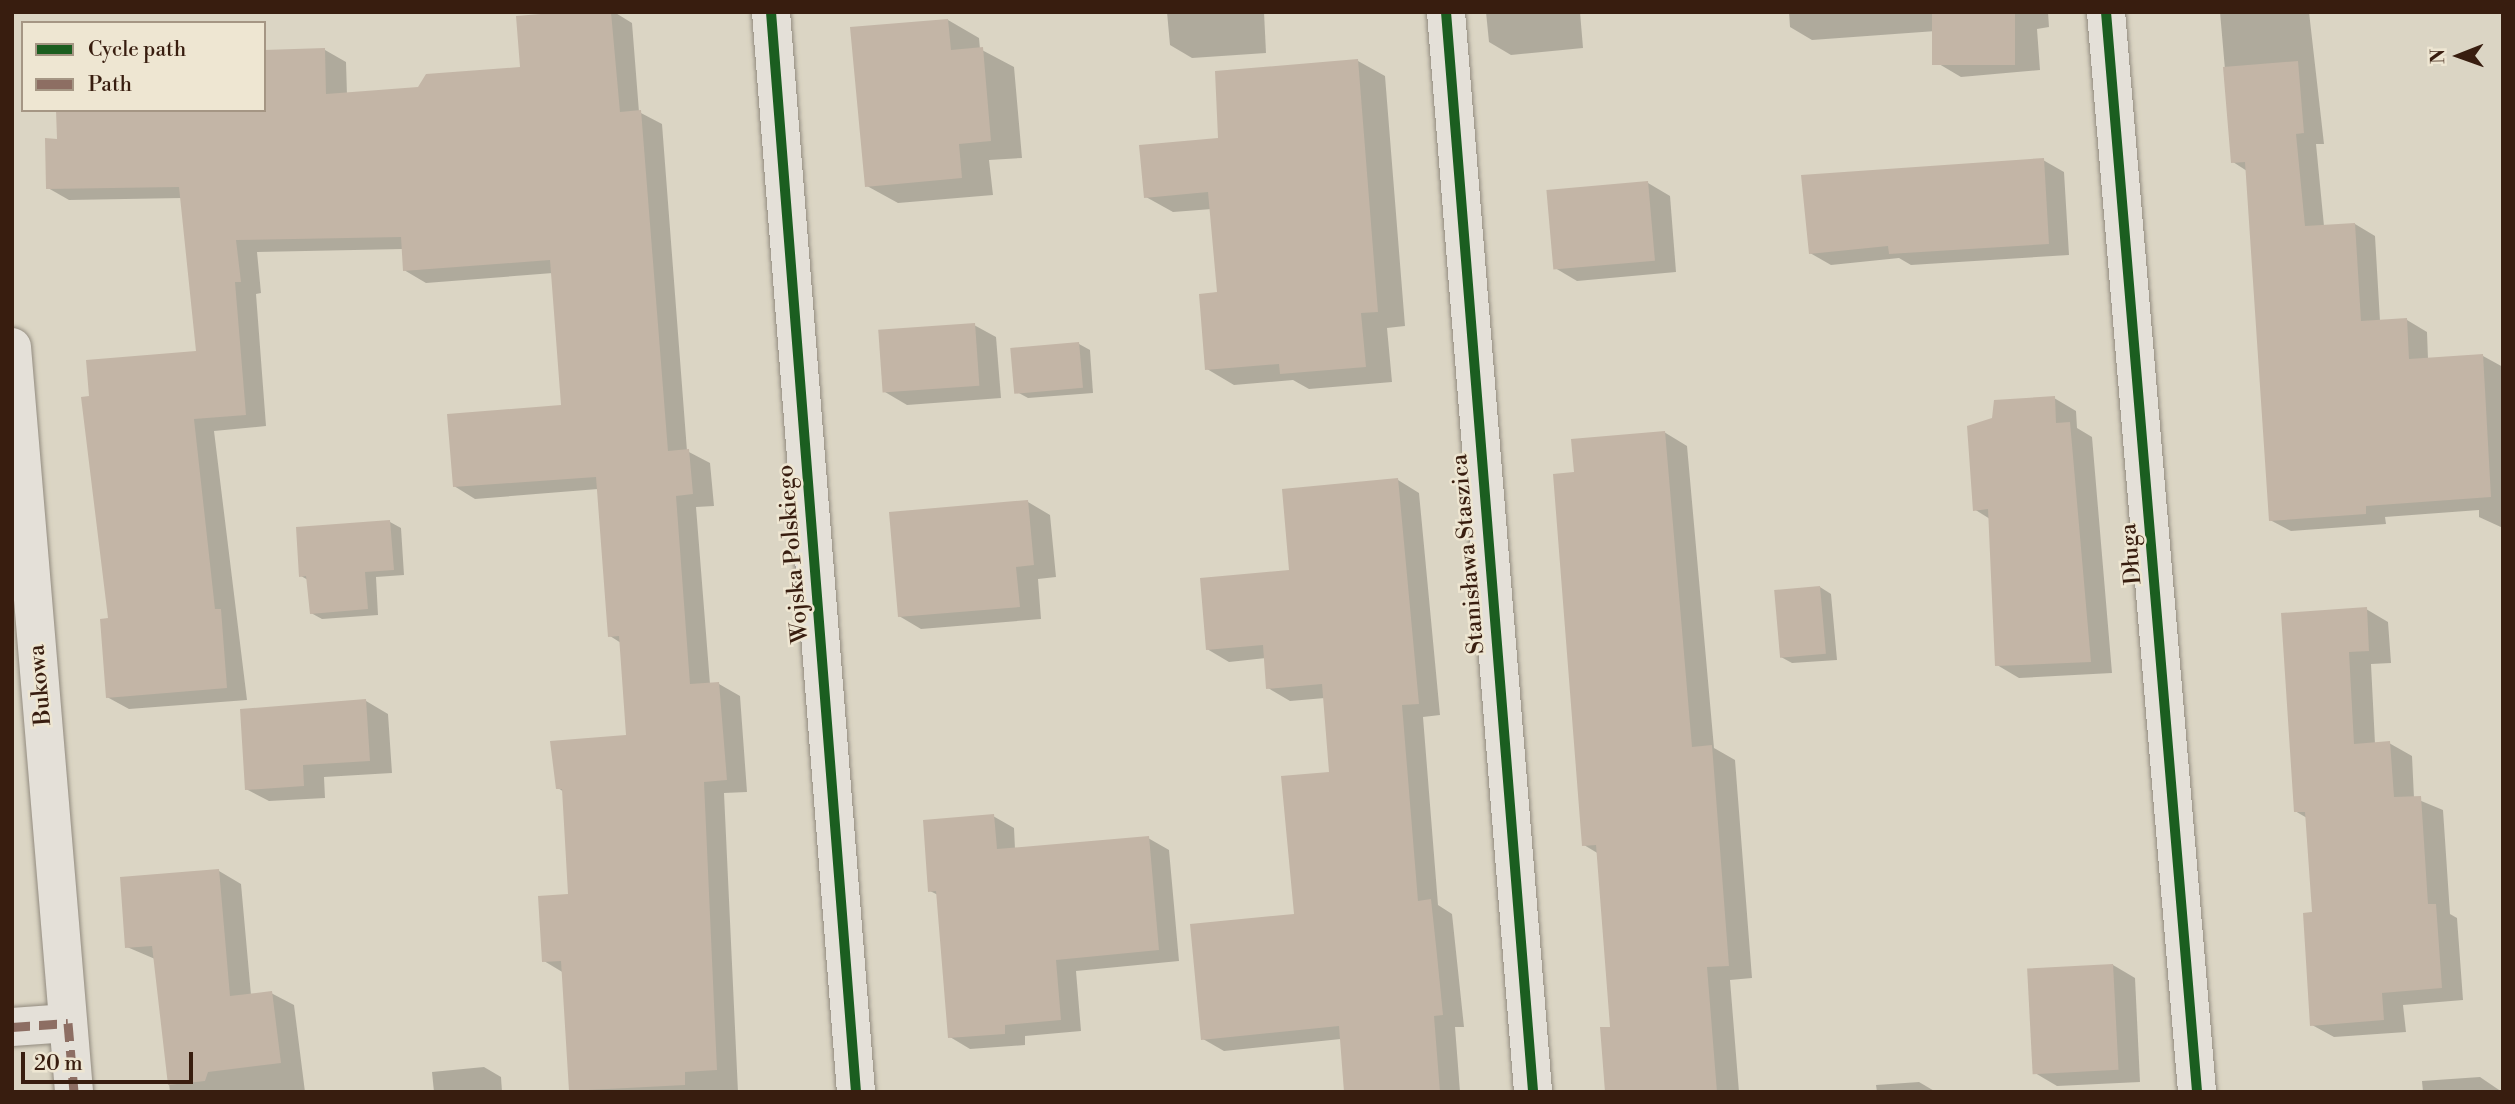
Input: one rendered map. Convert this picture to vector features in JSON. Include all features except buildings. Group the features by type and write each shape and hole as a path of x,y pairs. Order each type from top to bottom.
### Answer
{"street":[{"name":"Wojska Polskiego","path":"771,12 856,1092"},
{"name":"Stanisława Staszica","path":"1446,12 1533,1092"},
{"name":"Długa","path":"2106,12 2197,1092"},
{"name":"Bukowa","path":"12,347 74,1092"},
{"path":"12,1027 68,1023"}],"marked path":[{"path":"12,1027 68,1023 74,1092"}],"cycle path":[{"path":"771,12 856,1092"},
{"path":"1446,12 1533,1092"},
{"path":"2106,12 2197,1092"}]}
